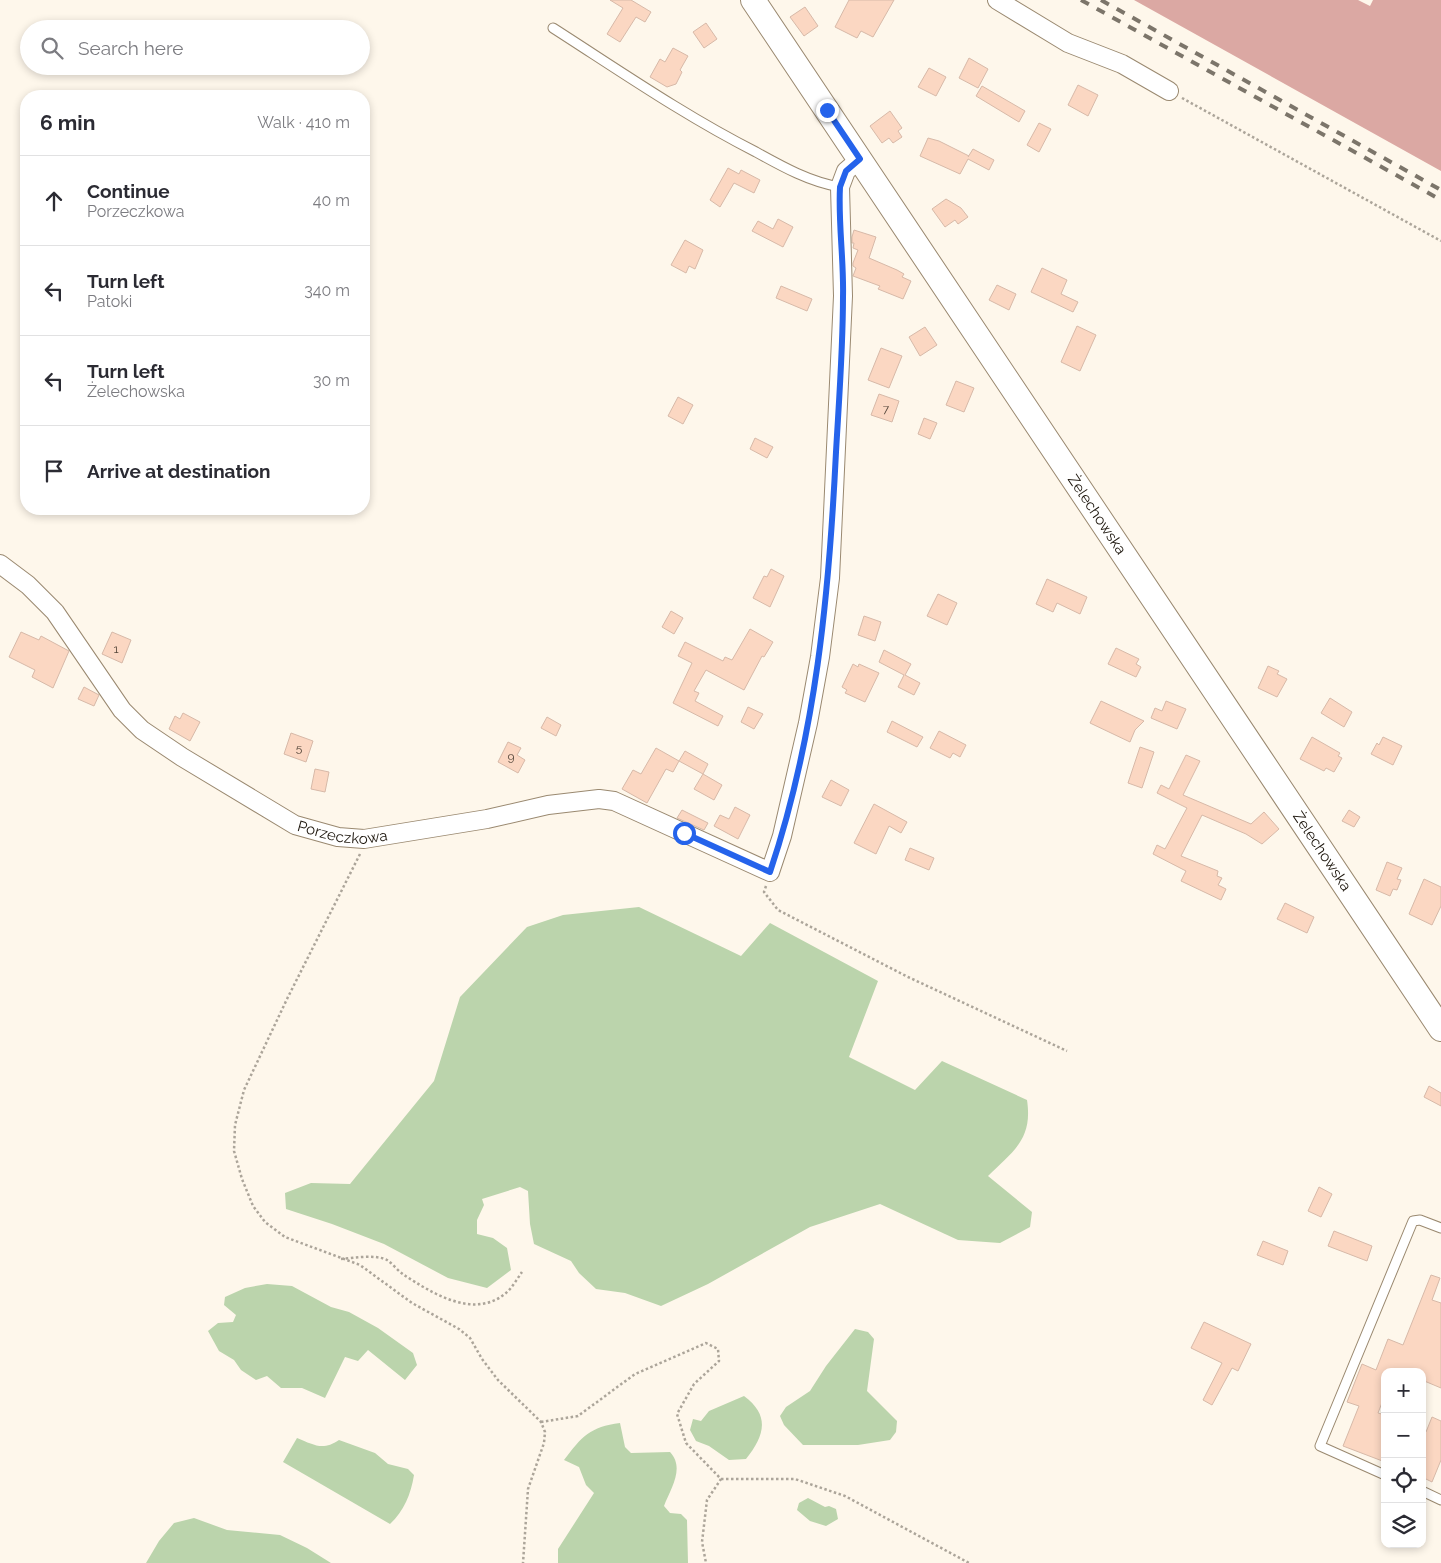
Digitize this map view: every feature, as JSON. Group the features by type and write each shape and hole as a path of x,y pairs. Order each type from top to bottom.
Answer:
{"main road":[{"name":"Żelechowska","path":"753,0 1441,1029"}],"street":[{"path":"998,0 1068,44 1122,64 1169,91"},
{"path":"770,872 782,836 808,723 820,657 830,578 843,296 840,187 846,171 860,159"},
{"name":"Porzeczkowa","path":"0,564 28,585 55,612 122,710 142,730 182,758 295,825 338,837 364,839 486,819 548,805 598,799 614,801 770,872"}],"lane":[{"path":"553,28 711,129 798,174 821,184 840,187"},
{"path":"1381,1473 1320,1446 1413,1222 1420,1220 1441,1228"},
{"path":"1426,1493 1441,1500"}],"path":[{"path":"1169,91 1441,241"},
{"path":"364,839 360,857 287,999 244,1090 235,1125 234,1150 242,1179 253,1206 265,1222 286,1237 360,1265 412,1303 459,1329 470,1338 482,1359 498,1380 541,1422 545,1432 544,1443 528,1489 523,1563"},
{"path":"770,872 764,892 778,910 908,977 1067,1051"},
{"path":"340,1259 362,1257 386,1260 399,1272 432,1293 461,1304 489,1302 506,1294 522,1272"},
{"path":"541,1422 578,1416 635,1374 706,1343 718,1349 719,1361 694,1384 677,1414 686,1443 721,1479 795,1479 845,1496 969,1563"},
{"path":"706,1563 702,1542 707,1500 721,1479"}],"shaded area":[{"path":"1134,0 1358,0 1370,6 1373,0 1441,0 1441,171"},
{"path":"639,907 741,956 770,923 878,981 849,1057 915,1090 942,1061 1027,1100 1028,1114 1024,1135 1013,1152 988,1176 1032,1212 1030,1227 1000,1243 958,1240 880,1204 810,1227 708,1284 661,1306 625,1293 596,1289 579,1273 571,1261 534,1244 530,1224 528,1191 520,1187 482,1199 484,1205 477,1220 477,1234 493,1238 507,1248 511,1270 487,1288 448,1278 384,1244 286,1209 285,1193 311,1183 350,1184 434,1081 460,997 527,927 563,915"},
{"path":"267,1284 292,1286 331,1307 349,1312 378,1328 413,1353 417,1365 405,1380 368,1350 358,1361 345,1357 325,1398 302,1388 281,1388 267,1376 256,1380 241,1370 234,1360 219,1351 208,1331 218,1323 233,1322 236,1315 224,1305 225,1297 245,1288"},
{"path":"855,1329 868,1332 874,1339 867,1391 897,1421 896,1432 890,1440 858,1445 803,1445 784,1425 780,1416 786,1407 810,1391 826,1366"},
{"path":"744,1396 758,1411 762,1426 757,1442 746,1459 729,1460 709,1446 696,1441 690,1430 693,1419 701,1421 709,1411"},
{"path":"620,1423 625,1447 631,1453 670,1452 674,1458 677,1471 664,1506 670,1513 681,1514 687,1520 688,1563 558,1563 558,1549 594,1493 586,1485 579,1467 564,1460 582,1439 594,1430"},
{"path":"297,1438 318,1446 328,1445 339,1440 375,1453 388,1464 408,1469 414,1475 413,1482 406,1502 399,1514 390,1524 283,1462"},
{"path":"808,1498 825,1507 829,1506 836,1509 838,1519 826,1526 810,1521 797,1510 799,1503"},
{"path":"194,1518 227,1530 280,1535 307,1548 331,1563 146,1563 159,1541 174,1523"}],"building":[{"path":"610,0 631,0 651,12 645,22 636,17 620,42 607,34 623,8"},
{"path":"849,0 894,0 873,37 861,31 857,38 835,27"},
{"path":"805,7 818,26 804,36 790,17"},
{"path":"706,23 717,39 704,48 693,32"},
{"path":"673,48 688,56 680,70 682,72 676,84 667,87 650,77 660,59 665,62"},
{"path":"969,58 988,69 978,88 959,78"},
{"path":"929,68 946,77 936,96 918,87"},
{"path":"1078,85 1098,95 1088,116 1068,105"},
{"path":"982,86 1025,111 1019,122 976,96"},
{"path":"890,111 902,128 898,131 902,137 893,143 889,138 882,143 870,126"},
{"path":"1039,123 1051,129 1039,152 1027,145"},
{"path":"928,138 939,141 969,156 973,149 994,160 989,170 968,159 960,174 920,156"},
{"path":"728,168 739,174 741,170 760,180 754,193 734,183 720,207 710,200"},
{"path":"946,199 961,208 968,217 958,224 955,220 945,227 932,209"},
{"path":"778,219 793,227 783,247 752,231 758,221 773,229"},
{"path":"854,230 876,237 869,258 897,270 904,274 902,277 911,281 903,299 878,289 880,286 853,276 856,268 853,266 853,263 858,250 853,248 854,243 852,243"},
{"path":"685,240 703,250 695,269 689,266 686,273 671,265"},
{"path":"1042,268 1067,280 1061,294 1078,302 1073,312 1031,292"},
{"path":"997,285 1016,294 1009,310 989,300"},
{"path":"781,286 812,299 807,311 776,298"},
{"path":"1077,326 1096,335 1080,371 1061,362"},
{"path":"925,327 937,345 920,356 909,337"},
{"path":"881,348 902,356 889,388 868,380"},
{"path":"956,381 974,388 964,412 946,405"},
{"path":"879,394 899,401 892,422 871,415"},
{"path":"678,397 693,405 683,424 668,416"},
{"path":"924,418 937,423 930,439 918,434"},
{"path":"755,438 773,447 767,458 750,449"},
{"path":"771,569 784,576 770,607 753,598 764,576 767,577"},
{"path":"1047,579 1087,597 1080,614 1057,603 1053,612 1036,604"},
{"path":"938,594 957,603 947,625 927,616"},
{"path":"671,611 683,618 674,634 662,627"},
{"path":"864,616 881,622 875,641 858,635"},
{"path":"750,629 773,642 764,657 762,656 744,690 706,670 694,691 699,693 695,701 723,716 718,726 673,703 692,663 678,656 685,642 723,661 725,657 732,660"},
{"path":"21,632 39,640 41,636 69,651 53,688 32,677 35,670 9,657"},
{"path":"112,632 131,640 122,663 102,654"},
{"path":"1116,648 1139,659 1136,664 1141,667 1136,677 1108,664"},
{"path":"884,650 911,664 905,675 920,683 914,695 898,687 904,675 879,662"},
{"path":"853,664 858,667 859,664 879,673 865,702 845,693 847,690 842,687"},
{"path":"1268,666 1279,671 1277,674 1287,679 1277,697 1258,688"},
{"path":"84,687 99,695 94,706 78,699"},
{"path":"1330,698 1352,712 1344,727 1321,713"},
{"path":"1101,701 1144,721 1135,730 1130,742 1090,723"},
{"path":"1166,701 1186,709 1177,729 1151,718 1155,708 1162,711"},
{"path":"748,707 763,714 754,729 741,722"},
{"path":"183,713 200,722 190,741 169,729 175,716 180,719"},
{"path":"547,717 561,725 556,736 541,728"},
{"path":"892,721 923,737 917,747 887,732"},
{"path":"939,731 966,745 960,757 953,753 950,758 930,748"},
{"path":"291,733 313,741 306,762 284,754"},
{"path":"1312,737 1340,753 1338,756 1342,758 1334,772 1326,768 1324,771 1300,759"},
{"path":"1383,737 1402,746 1393,765 1371,754"},
{"path":"508,742 521,748 517,755 525,760 518,773 498,762"},
{"path":"1140,747 1154,752 1142,788 1128,783"},
{"path":"656,748 679,761 673,772 666,769 647,803 622,789 633,770 641,774"},
{"path":"685,751 708,764 703,774 679,761"},
{"path":"1186,755 1200,761 1183,795 1251,824 1264,812 1279,829 1262,844 1246,834 1202,815 1181,856 1218,871 1217,876 1222,878 1218,885 1226,889 1221,900 1181,881 1186,871 1153,854 1157,845 1165,849 1187,808 1157,793 1161,785 1169,789"},
{"path":"315,769 329,772 325,792 311,789"},
{"path":"703,774 722,785 714,800 694,789"},
{"path":"831,780 849,790 841,806 822,797"},
{"path":"874,804 907,822 901,833 889,826 876,854 854,843"},
{"path":"735,807 750,815 738,839 714,826 720,815 729,819"},
{"path":"682,810 708,823 704,830 677,818"},
{"path":"1349,810 1360,817 1354,827 1342,821"},
{"path":"910,848 934,858 929,870 905,860"},
{"path":"1387,862 1402,868 1397,879 1401,880 1397,890 1393,889 1390,896 1376,890"},
{"path":"1424,879 1441,887 1441,906 1432,925 1409,914"},
{"path":"1285,903 1314,917 1307,933 1277,919"},
{"path":"1429,1086 1441,1093 1441,1106 1424,1097"},
{"path":"1319,1187 1332,1194 1321,1217 1308,1211"},
{"path":"1334,1231 1372,1246 1367,1261 1328,1246"},
{"path":"1263,1241 1288,1251 1283,1265 1257,1255"},
{"path":"1431,1275 1440,1278 1432,1300 1441,1303 1441,1388 1426,1382 1426,1368 1381,1368 1381,1405 1378,1413 1381,1414 1381,1460 1343,1446 1359,1406 1347,1402 1362,1364 1376,1370 1388,1339 1403,1345"},
{"path":"1204,1322 1251,1344 1238,1371 1232,1368 1212,1405 1203,1400 1222,1363 1191,1348"},
{"path":"1432,1417 1441,1421 1441,1460 1432,1482 1426,1479 1426,1432"}],"railway":[{"path":"1081,0 1441,200"},
{"path":"1101,0 1441,190"}],"route":[{"path":"684,833 770,872 782,836 808,723 820,657 830,578 843,296 840,187 846,171 860,159 827,110"}]}
